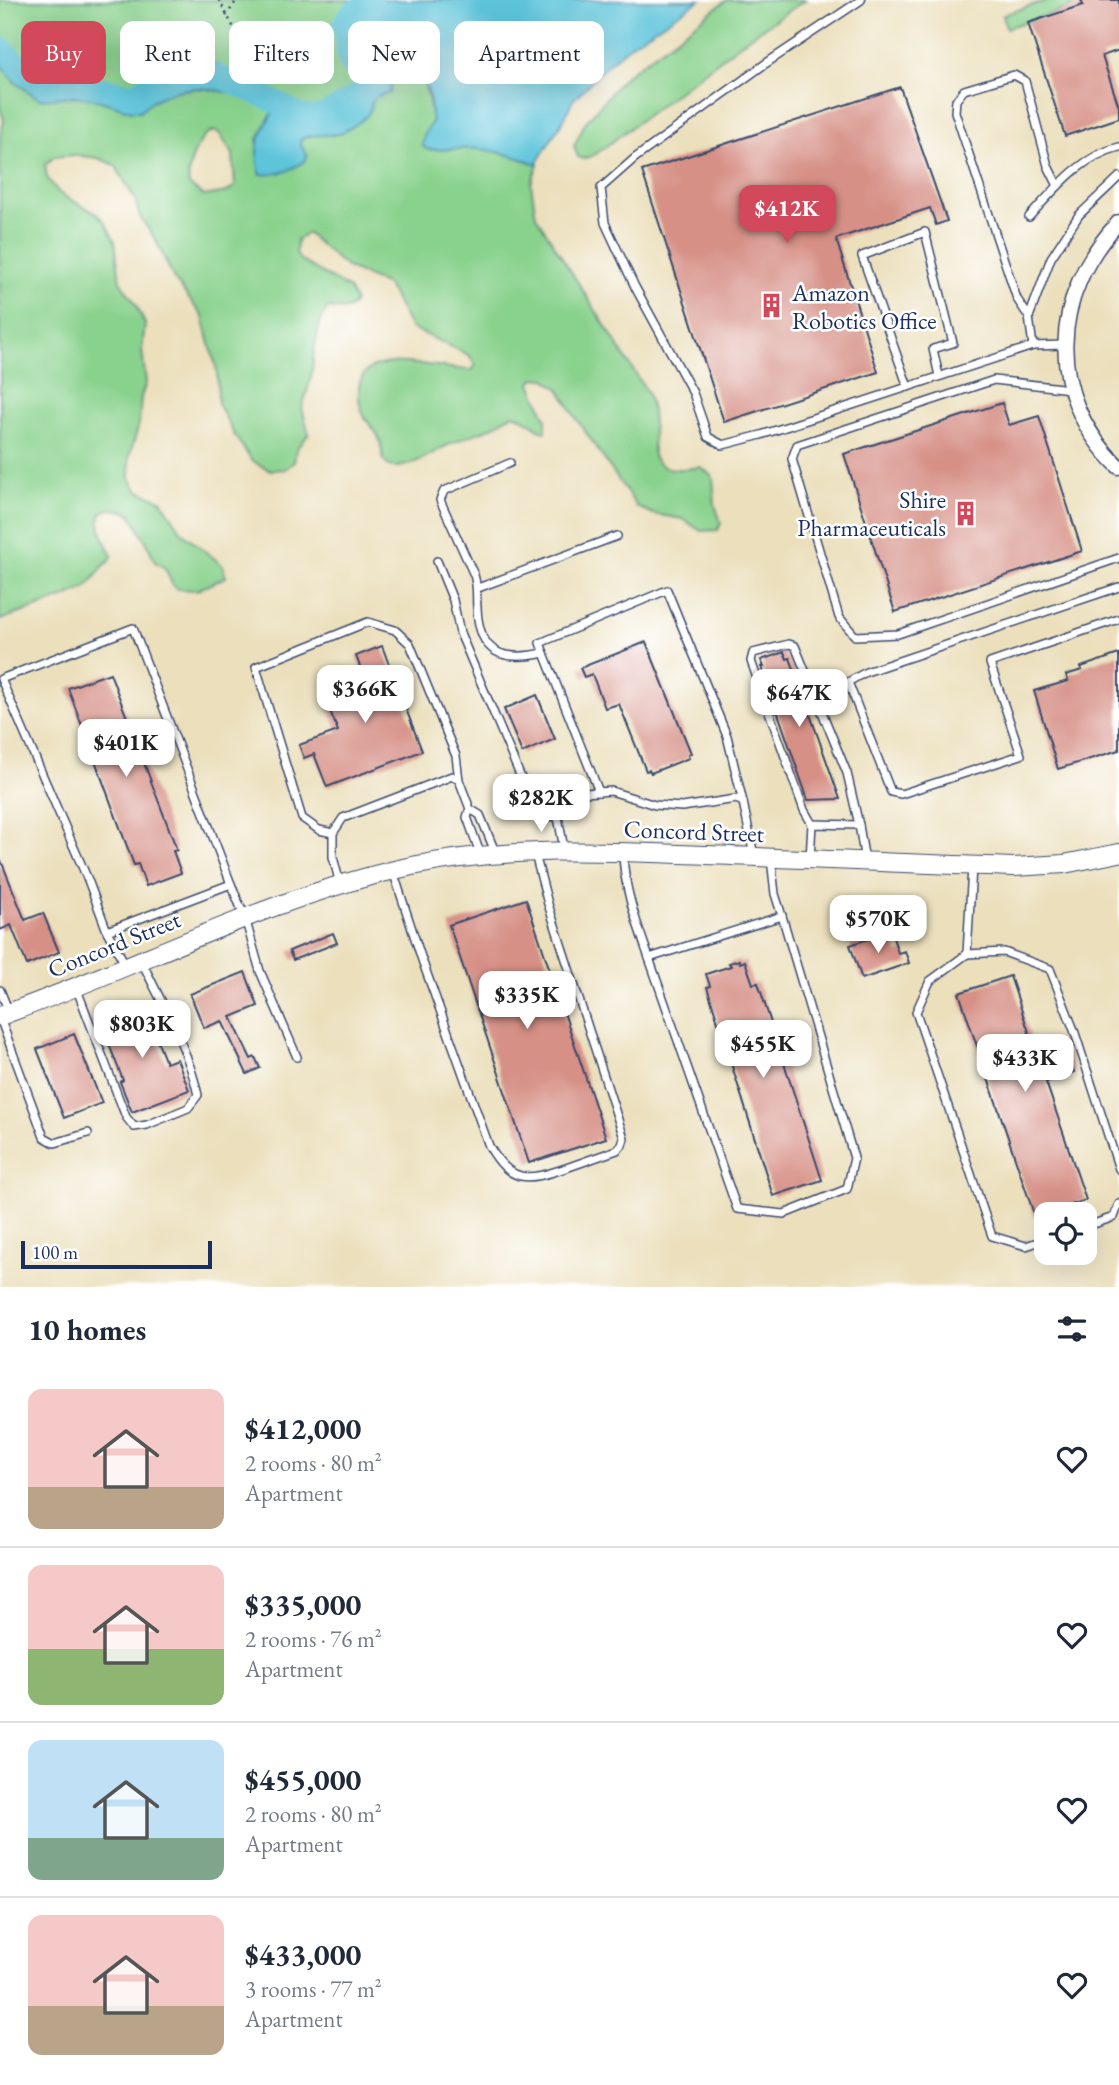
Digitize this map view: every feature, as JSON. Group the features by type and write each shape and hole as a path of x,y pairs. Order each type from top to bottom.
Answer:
{"street":[{"path":"1119,222 1103,239 1077,285 1068,313 1066,345 1070,389 1076,406 1088,429 1119,467"},
{"name":"Concord Street","path":"3,1016 245,918 340,885 393,871 489,856 622,853 972,866 1040,866 1119,853"}],"lane":[{"path":"862,0 765,64 635,158 601,188 606,223 635,286 693,393 708,438 723,445 1033,346 1066,345"},
{"path":"1033,346 1028,317 1017,299 955,112 956,100 964,90 1014,75 1025,81 1048,166 1058,186"},
{"path":"1029,218 1085,160 1119,147"},
{"path":"1028,317 1051,258 1079,215 1119,177"},
{"path":"908,387 862,256 925,232 953,343 933,349 939,376"},
{"path":"1070,389 994,380 797,444 792,459 839,617 855,636 898,634 1119,558"},
{"path":"510,463 444,491 440,500 478,587 476,604 480,632 494,652 516,658 544,653"},
{"path":"478,587 617,536"},
{"path":"437,561 453,600 460,633 535,811 540,815 558,817"},
{"path":"1119,587 866,673 848,682 891,792 901,794 1021,755 990,663 1119,619"},
{"path":"599,792 540,643 667,590 727,736 743,802 782,916 854,1158 848,1189 784,1214 737,1209 632,911 622,853"},
{"path":"333,833 319,830 302,818 256,667 368,622 395,630 410,645 456,756 459,780 470,809 480,815 489,856"},
{"path":"75,987 126,1117 134,1127 147,1125 188,1108 198,1095 185,1052 134,963 107,931 89,880 1,679 133,628 245,918 260,971 297,1057"},
{"path":"810,859 813,824 804,810 751,661 753,653 789,644 795,646 847,773 865,862"},
{"path":"340,885 333,857 333,833 343,818 452,776 459,780"},
{"path":"565,853 555,801 559,795 611,791 655,805 682,807 736,799 743,802"},
{"path":"470,809 467,817 489,856"},
{"path":"813,824 859,825"},
{"path":"393,871 489,1146 502,1166 518,1175 536,1178 617,1150 624,1138 548,904 535,853"},
{"path":"967,954 972,866"},
{"path":"107,931 231,884"},
{"path":"649,958 782,916"},
{"path":"1034,1243 1026,1246 992,1236 916,1012 930,981 967,954 1004,952 1050,970 1074,1030 1119,1169"},
{"path":"0,990 3,1016 44,1137 55,1143 88,1133"},
{"path":"1097,1223 1114,1217 1119,1204"}],"path":[{"path":"219,0 229,21"},
{"path":"226,16 237,0"}],"green space":[{"path":"0,0 372,0 352,15 345,28 348,44 348,84 367,84 367,90 326,114 313,118 298,115 236,84 334,84 334,21 229,21 229,81 215,74 215,21 120,21 120,84 149,84 128,94 80,84 106,84 106,21 21,21 21,65 0,47"},
{"path":"727,0 805,0 748,38 596,154 584,159 578,157 574,146 585,123 625,76"},
{"path":"1048,0 1075,0 1077,3 1006,28 1003,15"},
{"path":"0,63 15,82 39,99 75,96 92,98 132,111 140,111 153,100 175,91 199,88 242,94 252,101 271,106 273,111 257,141 307,155 300,144 301,139 345,131 368,114 374,98 390,93 391,84 423,84 433,122 422,145 426,149 485,150 538,164 531,184 536,216 647,392 652,416 653,457 669,468 701,467 713,477 715,505 721,523 718,530 701,531 683,519 653,514 637,507 560,390 546,379 534,378 531,383 546,419 546,432 513,414 490,428 451,443 415,462 396,467 387,464 379,438 360,405 359,386 367,371 388,363 472,370 476,365 469,355 411,328 387,285 346,267 307,233 297,240 296,253 300,260 349,289 355,301 347,309 328,308 321,319 311,378 302,408 309,434 296,449 294,462 285,469 269,470 252,461 218,403 217,371 203,317 174,279 156,240 140,217 135,199 115,165 98,158 73,155 54,157 45,165 47,178 60,194 96,213 105,222 115,241 120,281 145,324 142,350 146,383 141,397 139,424 129,457 130,478 137,490 161,500 182,532 222,565 226,577 197,590 178,589 173,586 165,568 155,562 130,513 108,510 101,513 100,524 112,556 91,583 63,598 0,620 0,137 4,120 0,108","holes":["213,131 219,133 233,154 235,186 227,192 204,196 189,185 191,162 207,134"]}],"water":[{"path":"372,0 700,0 633,43 604,68 604,21 454,21 454,84 589,84 572,101 538,164 485,150 426,149 422,145 432,122 430,99 423,84 440,84 440,21 348,21 348,56 343,26 359,8"},
{"path":"0,47 21,65 21,84 80,84 128,94 149,84 215,84 215,74 229,81 229,84 236,84 298,115 313,118 326,114 367,90 367,84 391,84 390,93 374,98 366,116 345,131 335,135 301,139 300,144 307,155 301,164 284,172 260,174 257,147 273,111 270,106 252,101 242,94 199,88 175,91 153,100 140,111 92,98 75,96 39,99 15,82 0,63"}],"building":[{"path":"1081,0 1119,0 1119,50 1102,56 1119,107 1119,118 1065,136 1028,23 1083,5"},
{"name":"Amazon Robotics Office","path":"900,87 947,221 936,225 930,208 836,239 878,372 724,422 642,171"},
{"name":"Shire Pharmaceuticals","path":"1002,403 1009,425 1039,416 1082,551 895,612 844,454"},
{"path":"646,642 691,753 689,758 651,773 646,771 619,704 605,708 592,674 584,677 580,668"},
{"path":"382,646 422,751 327,787 314,754 304,758 299,745 338,731 325,698 366,682 356,656"},
{"path":"784,652 787,659 790,658 840,799 808,800 762,667 761,660"},
{"path":"1119,654 1119,750 1058,769 1034,691 1068,681 1066,675 1082,670 1081,667"},
{"path":"110,673 177,850 173,851 181,873 146,886 138,864 134,865 68,688"},
{"path":"537,695 555,739 522,753 504,709"},
{"path":"0,858 25,920 43,913 59,952 27,965 11,925 0,930"},
{"path":"526,899 606,1138 529,1163 449,925"},
{"path":"891,931 898,953 905,951 909,963 862,979 850,945"},
{"path":"333,933 337,943 293,960 289,951"},
{"path":"739,960 740,963 745,961 753,984 758,983 822,1180 773,1196 707,987 710,986 706,974 731,966 729,963"},
{"path":"245,972 258,1006 231,1017 251,1059 255,1057 260,1068 247,1074 222,1021 204,1028 190,994"},
{"path":"1010,976 1035,1050 1063,1040 1074,1072 1046,1082 1086,1200 1034,1202 1034,1214 959,993"},
{"path":"136,1004 141,1014 146,1012 166,1063 177,1059 189,1090 132,1112 103,1029 109,1027 105,1016"},
{"path":"74,1034 102,1103 64,1118 37,1049"}],"waterway":[{"path":"0,47 16,63 53,82 65,81 128,94 139,91 160,76 174,72 214,74 298,115 313,118 326,114 367,90 368,74 349,59 343,26 352,14 372,0"}],"place":[{"name":"Amazon Robotics Office","path":"772,306"},
{"name":"Shire Pharmaceuticals","path":"966,513"}]}
